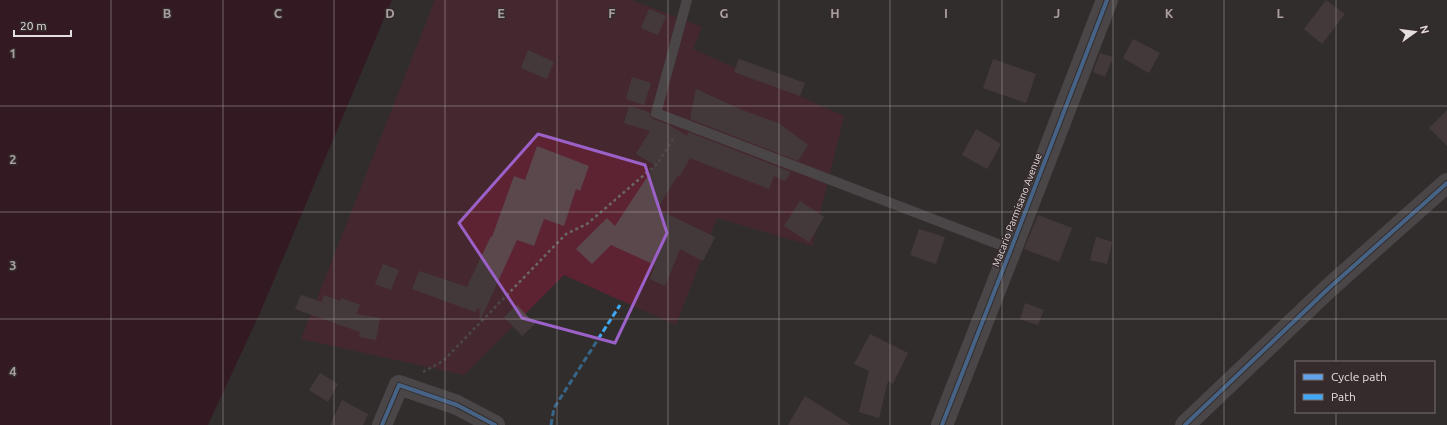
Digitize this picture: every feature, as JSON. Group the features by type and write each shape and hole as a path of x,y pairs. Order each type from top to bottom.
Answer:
{"street":[{"name":"Macario Parmisano Avenue","path":"942,425 1106,0"},
{"path":"1185,425 1328,288 1447,183"},
{"path":"382,425 399,385 457,405 495,425"}],"lane":[{"path":"687,0 656,113 1011,249"}],"path":[{"path":"399,385 444,361 566,234 587,224 658,163 683,123"}],"highlighted area":[{"path":"538,134 645,165 667,233 615,343 522,318 459,223"}],"shaded area":[{"path":"0,0 392,0 260,313 208,425 0,425"},
{"path":"435,0 632,0 702,27 693,49 844,116 812,246 717,218 676,325 564,275 464,375 301,339"}],"building":[{"path":"1326,0 1345,14 1322,44 1304,29"},
{"path":"649,9 666,16 658,35 641,28"},
{"path":"1133,39 1160,53 1149,73 1123,58"},
{"path":"528,50 554,62 547,79 521,68"},
{"path":"1100,53 1113,57 1105,77 1093,72"},
{"path":"739,59 805,83 800,96 734,72"},
{"path":"993,59 1036,74 1026,103 983,88"},
{"path":"632,77 651,83 644,105 626,99"},
{"path":"696,89 742,110 780,124 808,145 798,161 690,119"},
{"path":"629,106 650,113 653,119 669,125 687,136 688,132 791,172 785,181 774,176 769,189 690,158 680,176 678,175 657,209 715,237 703,261 680,249 665,286 650,279 655,265 611,245 592,264 576,249 607,218 615,226 655,165 636,154 650,131 624,123"},
{"path":"1447,110 1447,146 1429,128"},
{"path":"976,129 1001,144 987,169 962,155"},
{"path":"537,146 589,166 580,191 576,189 564,226 544,219 534,246 517,240 480,321 479,307 475,312 412,289 419,271 467,287 491,236 492,237 514,176 525,180"},
{"path":"800,201 824,217 809,242 784,226"},
{"path":"1038,215 1072,228 1059,262 1024,249"},
{"path":"919,229 945,237 936,264 910,255"},
{"path":"1096,237 1112,242 1107,264 1090,260"},
{"path":"383,264 399,270 391,290 375,284"},
{"path":"301,295 322,302 324,295 340,301 341,298 360,305 356,314 380,318 376,340 359,337 360,332 295,309"},
{"path":"1025,303 1044,310 1038,325 1020,319"},
{"path":"517,305 535,324 522,336 504,317"},
{"path":"870,334 908,353 893,384 888,381 879,418 859,412 869,371 854,364"},
{"path":"320,373 338,384 328,402 309,390"},
{"path":"805,396 851,425 788,425"},
{"path":"342,400 368,414 363,425 330,425"}],"marked path":[{"path":"551,425 554,408 620,305"}],"cycle path":[{"path":"942,425 1107,0"},
{"path":"1185,425 1329,288 1447,183"},
{"path":"382,425 399,385 457,405 495,425"}]}
